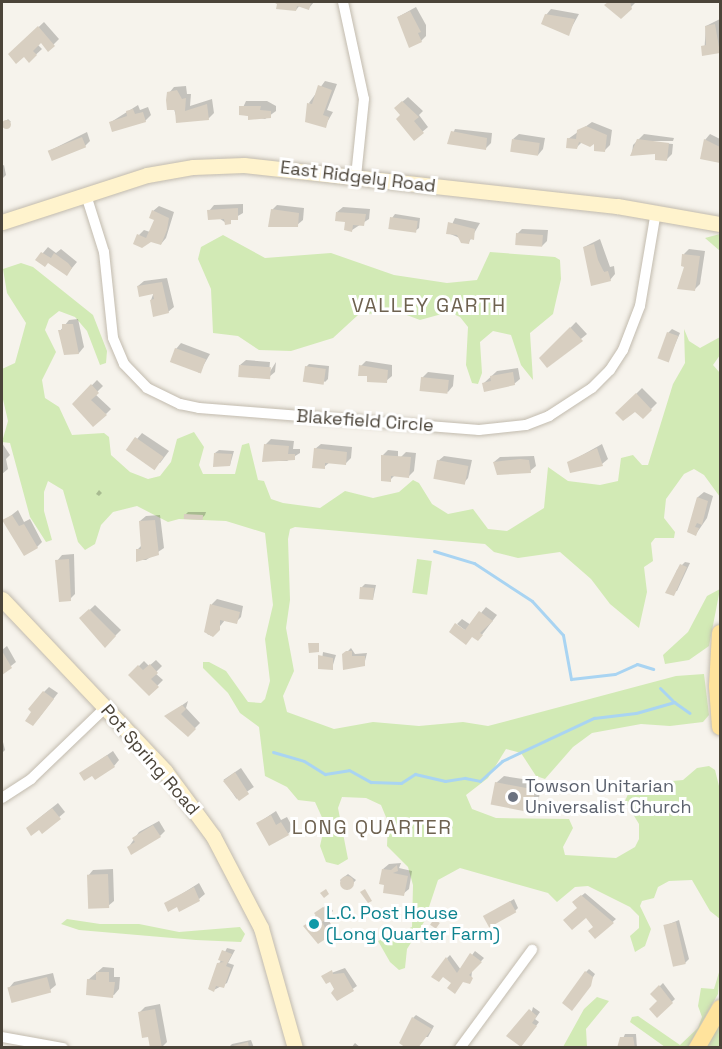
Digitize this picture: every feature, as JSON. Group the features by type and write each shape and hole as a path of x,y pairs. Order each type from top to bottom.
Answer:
{"main road":[{"path":"720,633 717,686 720,727"},
{"path":"697,1047 720,1008"}],"street":[{"path":"343,2 364,99 356,176"},
{"name":"East Ridgely Road","path":"2,222 147,175 209,166 261,166 656,211 720,224"},
{"name":"Blakefield Circle","path":"86,195 104,252 113,338 124,364 149,389 199,408 479,430 525,424 549,416 592,388 610,370 623,351 640,306 656,211"},
{"name":"Pot Spring Road","path":"2,599 176,784 228,861 268,947 295,1047"},
{"path":"2,798 31,779 105,708"},
{"path":"460,1047 532,950"},
{"path":"2,1037 63,1047"}],"green space":[{"path":"720,234 720,251 705,238"},
{"path":"223,235 265,258 331,253 394,275 447,283 477,280 490,252 555,257 560,260 561,279 553,314 530,333 533,380 521,365 511,335 493,331 480,342 482,373 478,384 472,383 466,365 468,327 460,317 449,312 420,320 396,311 358,315 333,338 291,351 259,350 238,336 213,333 211,289 198,259 201,247"},
{"path":"21,263 33,267 93,315 107,351 106,363 100,365 87,331 75,317 59,311 49,319 45,330 56,352 42,380 45,398 59,407 72,435 104,433 109,437 111,455 130,472 148,479 160,476 171,462 177,439 194,432 204,447 199,465 203,474 235,474 242,445 249,443 258,480 264,481 271,499 283,503 320,508 345,491 373,498 399,492 413,480 419,483 432,504 448,514 473,509 488,529 507,531 544,508 548,467 568,481 600,485 618,481 621,458 633,455 642,465 648,465 673,384 685,363 684,329 689,341 700,348 720,337 720,355 713,365 720,373 720,497 704,475 694,469 684,474 666,499 664,518 675,532 674,538 655,538 651,543 653,561 644,567 647,592 639,628 610,604 591,579 560,552 518,558 494,552 485,544 295,527 290,529 288,539 290,600 286,628 294,671 283,696 287,712 334,729 373,722 419,726 463,722 488,726 676,676 704,674 709,715 703,722 670,726 641,724 592,733 573,747 545,779 536,776 521,753 506,749 488,778 466,795 472,809 496,818 569,819 573,828 563,847 565,855 616,858 635,847 639,839 639,824 625,801 632,785 683,780 697,768 709,766 715,770 720,790 720,919 710,911 692,880 669,881 658,887 654,898 642,901 640,906 651,929 645,946 635,952 630,936 639,928 639,916 630,907 588,886 575,887 557,902 548,893 460,868 438,880 424,922 407,949 405,968 399,970 390,962 378,941 412,927 413,885 408,867 387,846 388,822 381,805 366,798 342,797 338,808 348,859 338,865 326,862 320,846 325,824 315,802 298,800 287,787 265,776 259,727 240,713 228,693 203,668 203,662 209,662 226,671 248,702 261,703 265,699 270,681 265,639 273,605 265,533 226,521 179,519 168,522 137,506 113,512 101,525 95,544 85,550 78,542 63,490 48,481 44,492 44,511 52,540 46,542 30,517 10,443 2,442 8,421 2,395 2,369 15,363 26,323 7,293 3,269"},
{"path":"417,559 432,561 427,595 412,593"},
{"path":"720,589 709,646 689,660 665,664 663,655 688,632 707,596"},
{"path":"67,919 100,924 139,924 179,932 240,927 245,934 241,942 196,940 79,930 61,924"},
{"path":"720,969 718,994 688,1047 665,1047 630,1022 632,1017 638,1016 680,1045 698,1028 702,1017 698,1006 701,988 714,989"},
{"path":"597,997 609,1001 586,1029 587,1047 563,1047 584,1009"},
{"path":"720,1021 720,1047 704,1048"}],"building":[{"path":"273,2 311,2 309,10 297,6 296,11 276,9 277,4"},
{"path":"608,2 630,2 632,9 621,19 604,5"},
{"path":"410,11 421,32 418,33 422,42 409,48 397,17"},
{"path":"545,14 575,19 569,36 541,24"},
{"path":"715,24 720,53 702,56 701,46 706,45 705,26"},
{"path":"38,26 55,46 48,52 41,43 33,51 37,55 29,63 24,57 16,64 8,54"},
{"path":"318,85 332,90 323,115 329,117 326,128 305,122 307,103 312,104"},
{"path":"177,90 182,99 186,98 185,111 207,104 209,120 176,123 175,110 167,110 166,100 167,92"},
{"path":"402,101 419,117 414,121 424,133 414,141 396,119 400,115 394,108"},
{"path":"239,106 261,106 260,110 271,111 271,118 248,120 248,116 239,115"},
{"path":"133,109 135,114 143,112 146,122 112,132 109,122 127,116 126,111"},
{"path":"6,119 11,124 6,129 1,124"},
{"path":"586,126 607,135 605,152 594,151 594,144 590,147 579,142 577,149 566,148 567,138 576,139 577,130"},
{"path":"451,131 487,138 486,150 447,144"},
{"path":"82,137 86,147 52,161 48,151"},
{"path":"512,139 540,143 538,156 510,152"},
{"path":"637,139 669,143 667,161 655,160 655,154 630,156"},
{"path":"704,139 720,147 720,163 700,159"},
{"path":"238,208 238,220 231,220 231,224 225,225 224,219 208,220 207,210"},
{"path":"271,209 299,213 298,227 268,227"},
{"path":"152,210 169,218 167,230 161,245 151,242 142,248 133,244 137,234 146,238 154,220 149,218"},
{"path":"336,212 366,214 364,226 353,225 352,232 344,230 345,222 335,221"},
{"path":"390,217 418,221 416,233 388,229"},
{"path":"448,222 475,229 474,240 470,239 469,244 461,243 457,235 446,234"},
{"path":"516,233 543,235 542,247 515,245"},
{"path":"594,244 598,260 604,272 608,271 611,281 591,286 583,247"},
{"path":"41,252 51,258 54,253 68,263 72,268 67,276 48,263 45,267 35,260"},
{"path":"682,254 700,256 695,291 677,289 684,267 681,266"},
{"path":"162,282 169,313 153,317 150,300 154,299 153,294 139,297 137,286"},
{"path":"62,324 73,324 79,354 64,355 58,330 62,330"},
{"path":"570,327 583,341 547,368 539,358"},
{"path":"667,332 678,336 669,362 657,358"},
{"path":"175,348 206,359 201,373 170,362"},
{"path":"239,365 271,367 270,379 238,377"},
{"path":"359,365 388,370 387,383 367,382 367,376 358,376"},
{"path":"305,366 326,369 324,385 303,382"},
{"path":"513,372 515,385 484,392 482,383 491,381 490,376"},
{"path":"421,377 449,380 447,394 420,391"},
{"path":"91,384 99,393 91,400 107,415 93,427 72,404"},
{"path":"636,393 652,410 643,419 635,412 623,421 615,413"},
{"path":"135,437 164,457 154,470 126,450"},
{"path":"264,444 289,446 288,454 295,454 295,460 262,462"},
{"path":"314,448 347,452 346,465 325,463 325,469 312,468"},
{"path":"597,448 603,466 570,473 567,462"},
{"path":"214,453 232,454 230,466 213,467"},
{"path":"381,455 411,457 409,478 391,476 391,482 381,481"},
{"path":"437,460 468,466 465,485 433,479"},
{"path":"529,460 531,473 497,475 493,462"},
{"path":"697,497 708,501 702,525 697,523 695,527 699,528 696,536 687,532"},
{"path":"184,514 203,515 203,520 184,519"},
{"path":"12,515 19,526 24,524 38,548 24,556 2,520"},
{"path":"155,520 159,555 136,562 136,549 141,549 139,521"},
{"path":"69,559 71,601 59,602 55,560"},
{"path":"680,564 687,567 674,596 665,593"},
{"path":"360,587 374,588 373,600 359,599"},
{"path":"210,604 240,612 237,624 220,620 220,630 213,637 204,632"},
{"path":"89,609 116,636 105,648 79,618"},
{"path":"479,611 493,621 480,633 483,635 478,641 472,637 466,645 449,632 455,623 465,630"},
{"path":"308,643 319,643 319,652 309,653"},
{"path":"2,651 12,668 2,675"},
{"path":"352,651 352,656 365,656 365,666 343,670 342,654"},
{"path":"318,655 333,658 333,670 318,669"},
{"path":"150,664 158,673 151,679 159,687 149,696 128,675 138,665 143,670"},
{"path":"43,691 54,699 33,726 25,721 31,712 28,709"},
{"path":"182,705 186,709 181,714 196,729 188,737 164,716"},
{"path":"107,755 115,767 95,780 92,776 84,781 79,773"},
{"path":"235,772 249,794 239,801 223,781"},
{"name":"Towson Unitarian Universalist Church","path":"495,782 535,790 531,812 491,805"},
{"path":"52,808 61,819 42,834 39,830 31,836 26,828"},
{"path":"271,815 276,825 281,822 289,835 269,846 256,823"},
{"path":"153,825 161,837 131,855 127,847 135,842 132,838"},
{"path":"397,865 398,871 393,873 408,876 404,896 383,893 384,885 379,884 382,869 391,870"},
{"path":"108,874 109,908 88,909 87,875"},
{"path":"344,876 350,876 354,883 350,890 344,890 340,886 340,880"},
{"path":"194,887 200,901 179,912 177,907 168,912 164,903"},
{"path":"326,889 329,894 324,898 320,893"},
{"path":"365,889 372,901 368,903 360,892"},
{"path":"581,895 614,923 595,939 588,931 593,927 586,918 572,930 563,920 577,908 572,902"},
{"path":"510,901 516,912 489,927 483,916"},
{"name":"L.C. Post House (Long Quarter Farm)","path":"323,907 329,918 322,922 330,936 318,944 303,926 317,917 314,913"},
{"path":"434,919 440,923 436,929 430,925"},
{"path":"676,922 686,964 673,967 663,925"},
{"path":"222,950 232,954 226,966 231,968 224,988 216,986 214,992 208,989 217,963 224,962 218,960"},
{"path":"470,953 482,962 469,975 473,978 470,984 463,982 455,994 447,988 451,983 443,977 439,982 431,977 446,957 457,973"},
{"path":"332,970 333,974 344,973 354,991 337,1001 331,993 334,989 330,982 326,984 321,976"},
{"path":"585,971 593,977 591,986 572,1011 562,1003"},
{"path":"96,972 109,972 109,982 115,982 113,998 86,995 87,979 96,980"},
{"path":"47,977 51,992 12,1003 7,988"},
{"path":"659,985 673,1003 657,1018 649,1009 657,1001 650,994"},
{"path":"155,1009 162,1048 150,1048 148,1037 142,1038 138,1012"},
{"path":"529,1009 537,1016 532,1023 537,1026 521,1047 506,1036"},
{"path":"412,1017 432,1029 418,1048 406,1048 399,1043"},
{"path":"620,1037 633,1037 635,1048 617,1048"},
{"path":"248,1042 249,1048 229,1048 229,1047"}],"waterway":[{"path":"434,551 474,563 532,601 563,635 571,679 615,674 637,664 653,669"},
{"path":"660,688 673,701"},
{"path":"273,752 304,761 325,774 349,770 371,782 401,783 415,774 445,781 465,778 480,781 502,761 594,718 636,713 674,702 690,713"}],"place":[{"name":"Towson Unitarian Universalist Church","path":"513,797"},
{"name":"L.C. Post House (Long Quarter Farm)","path":"314,924"}],"district":[{"name":"VALLEY GARTH","path":"429,305"},
{"name":"LONG QUARTER","path":"372,827"}]}
